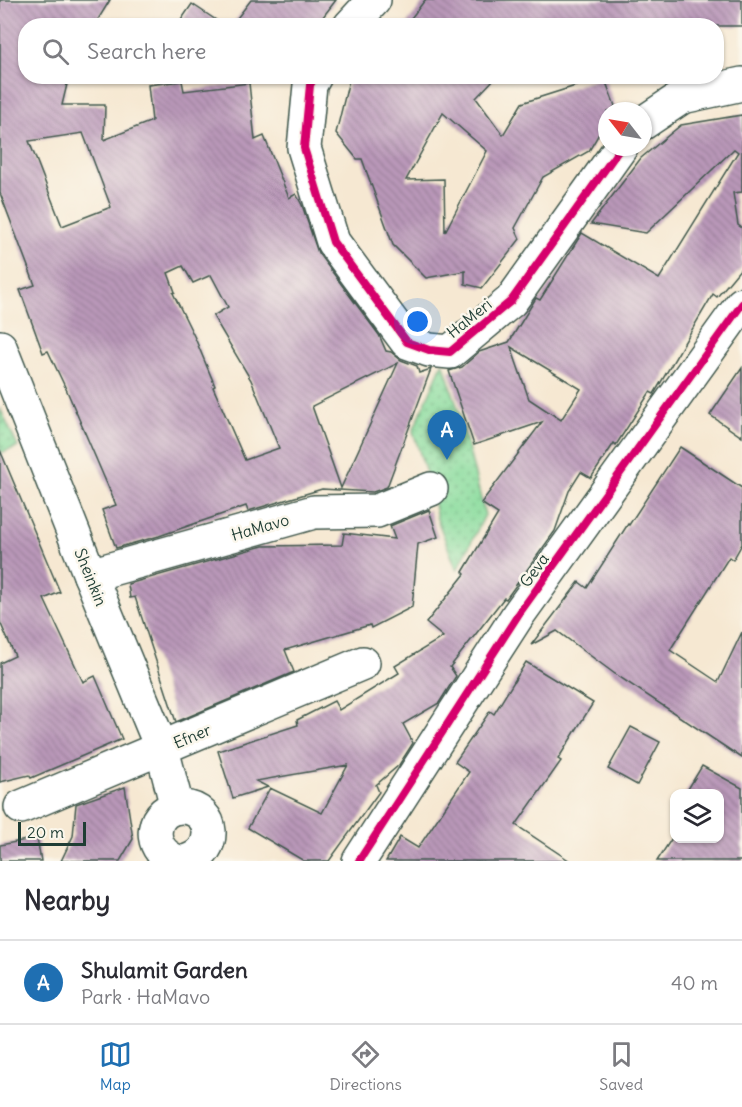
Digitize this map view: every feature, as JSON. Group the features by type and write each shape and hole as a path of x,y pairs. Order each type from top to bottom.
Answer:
{"street":[{"path":"357,18 374,0"},
{"name":"HaMeri","path":"310,84 304,148 333,242 407,342 429,350 450,352 512,301 615,156"},
{"path":"652,117 682,97 742,84"},
{"name":"Geva","path":"359,861 518,615 742,304"},
{"name":"Sheinkin","path":"0,348 162,748 177,807"},
{"name":"HaMavo","path":"90,575 314,512 377,511 431,489"},
{"name":"Efner","path":"21,807 363,663"},
{"path":"177,807 191,808 200,813 209,831 209,841 187,859 159,850 156,841 156,826 161,817 177,807"}],"green space":[{"path":"443,362 460,415 485,515 457,570 437,519 431,489 413,431"},
{"path":"0,408 18,447 0,453"}],"building":[{"path":"0,0 110,0 99,18 18,18 18,84 67,84 62,105 105,105 104,140 152,121 148,85 183,84 184,91 249,84 255,140 264,136 289,198 296,194 302,205 318,253 379,335 386,351 417,366 419,373 431,369 387,487 373,492 322,489 248,511 246,506 159,536 116,548 102,510 116,505 48,351 43,353 20,290 35,285 0,193","holes":["83,133 111,207 62,226 29,141","183,266 193,283 211,275 228,307 213,316 251,380 279,448 245,460 213,387 215,386 195,338 173,293 175,292 168,273","398,363 341,488 312,406"]},
{"path":"251,0 336,0 322,18 237,18"},
{"path":"425,0 742,0 742,26 724,26 724,18 411,18"},
{"path":"192,4 213,18 182,18"},
{"path":"348,84 489,84 476,98 503,135 522,103 582,84 607,84 613,102 598,102 598,136 589,151 543,177 515,228 520,239 482,288 465,284 465,271 426,278 393,245 362,159 357,159 336,133","holes":["443,113 487,151 445,232 444,179 406,180"]},
{"path":"742,115 742,192 733,193 738,225 742,228 742,267 717,297 713,294 654,394 650,392 616,445 614,443 591,478 581,472 569,491 555,531 506,599 504,598 450,667 456,676 439,703 403,724 413,743 399,765 376,785 379,792 329,861 304,861 248,828 270,788 322,813 348,765 256,781 268,787 233,798 218,751 298,725 297,720 334,701 339,710 399,673 395,666 443,637 426,623 465,574 463,572 498,514 481,503 542,422 474,445 449,371 462,367 479,352 509,342 536,298 540,300 582,233 659,279 738,152 734,149 646,233 591,224 641,158 652,156 652,149 681,125","holes":["511,347 581,389 561,420 529,399"]},
{"path":"742,368 742,437 710,415"},
{"path":"680,447 742,488 742,544 733,560 729,557 670,650 718,682 742,632 742,758 615,674 557,631 531,645 579,582 587,588"},
{"path":"0,450 60,592 44,599 83,682 95,676 122,739 31,778 29,775 0,782 0,663 15,656 0,622"},
{"path":"429,510 438,537 418,544 412,607 371,628 370,625 285,650 294,672 176,722 135,597 130,598 128,584 263,546 342,545 344,533 395,539 390,526"},
{"path":"526,662 593,703 558,759 561,761 516,825 570,861 386,861 400,837 418,848 469,772 455,762 490,711 494,714"},
{"path":"631,727 660,742 637,785 608,769"},
{"path":"702,766 742,788 742,861 657,861 670,841 670,843 724,843 724,789 688,789"},
{"path":"125,787 133,839 120,861 61,861 73,836 76,804"},
{"path":"37,838 41,861 0,861 0,845"}],"cycle path":[{"path":"311,84 304,148 333,242 407,342 429,350 450,352 511,301 615,156"},
{"path":"359,861 518,615 742,304"}],"place":[{"name":"Shulamit Garden","path":"447,460"}]}
